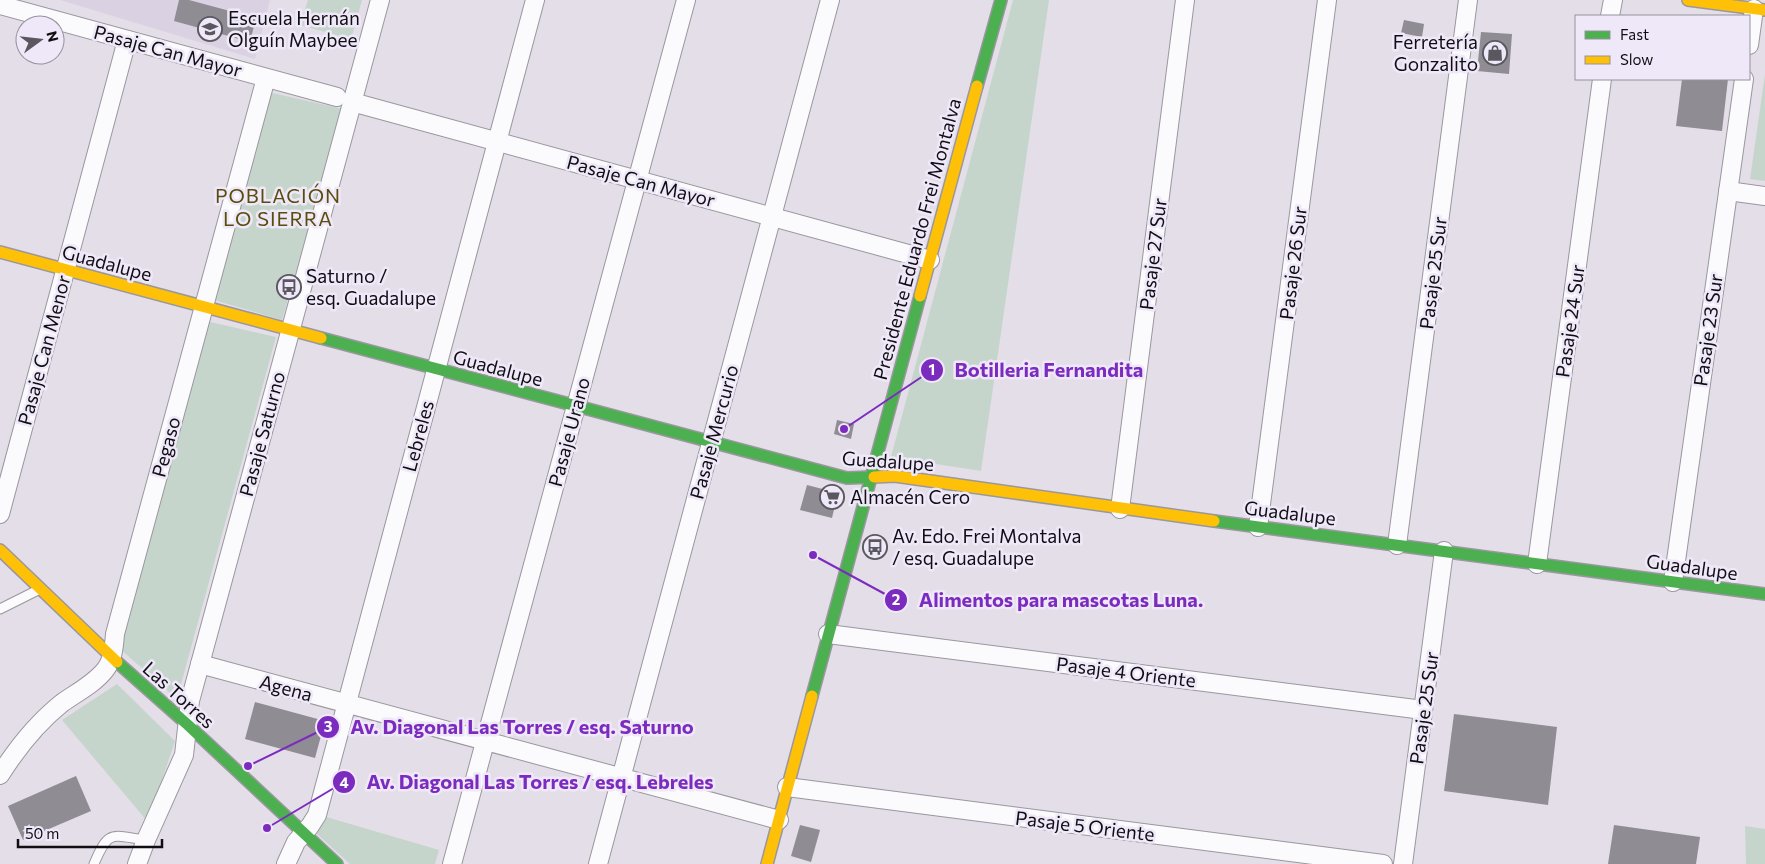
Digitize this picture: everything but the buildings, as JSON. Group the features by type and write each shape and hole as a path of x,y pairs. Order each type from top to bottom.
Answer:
{"street":[{"name":"Pasaje Saturno","path":"138,864 146,840 184,755 190,701 290,330 345,99 380,0"},
{"name":"Lebreles","path":"286,864 296,842 317,815 534,0"},
{"name":"Pasaje Urano","path":"452,864 686,0"},
{"name":"Pasaje Mercurio","path":"598,864 830,0"},
{"name":"Presidente Eduardo Frei Montalva","path":"767,864 1000,0"},
{"name":"Pasaje 27 Sur","path":"1120,509 1185,0"},
{"name":"Pasaje 26 Sur","path":"1258,527 1327,0"},
{"name":"Pasaje 25 Sur","path":"1397,545 1468,0"},
{"path":"1610,15 1613,0"},
{"path":"1688,0 1759,10 1750,42"},
{"name":"Pasaje Can Mayor","path":"0,5 930,260"},
{"name":"Pasaje Can Menor","path":"0,514 127,40"},
{"name":"Pegaso","path":"0,775 6,756 62,703 99,676 105,670 112,657 116,634 266,78"},
{"name":"Pasaje 24 Sur","path":"1537,564 1602,80"},
{"name":"Pasaje 23 Sur","path":"1673,582 1744,80"},
{"path":"1728,191 1765,196"},
{"name":"Guadalupe","path":"0,252 204,308 847,478 895,476 1120,509 1765,594"},
{"name":"Las Torres","path":"0,550 112,657 337,864"},
{"name":"Pasaje 25 Sur","path":"1403,864 1444,551"},
{"name":"Pasaje 4 Oriente","path":"828,634 1423,710"},
{"name":"Agena","path":"200,664 779,820"},
{"name":"Pasaje 5 Oriente","path":"788,788 1382,864"}],"lane":[{"path":"0,609 41,588"},
{"path":"94,864 102,846 107,840 118,835 146,840"}],"shaded area":[{"name":"Escuela Hernán Olguín Maybee","path":"60,0 270,0 255,59"},
{"path":"308,0 362,0 351,39 300,25"},
{"path":"1013,0 1049,0 981,471 891,457"},
{"path":"1765,74 1765,181 1750,179"},
{"path":"268,92 343,109 282,320 214,300"},
{"path":"206,321 276,337 177,699 119,648"},
{"path":"117,684 175,741 148,822 62,720"},
{"path":"323,816 439,850 435,864 350,864 316,833"},
{"path":"1745,826 1765,829 1765,864 1746,864"}],"traffic: fast":[{"path":"977,86 1001,0"},
{"path":"812,696 920,296"},
{"path":"321,338 847,478 874,477"},
{"path":"1214,521 1765,594"},
{"path":"117,662 188,725 337,864"}],"traffic: slow":[{"path":"1688,0 1765,10"},
{"path":"920,296 977,86"},
{"path":"0,252 321,338"},
{"path":"874,477 895,476 1214,521"},
{"path":"0,550 117,662"},
{"path":"767,864 812,696"}],"place":[{"name":"Escuela Hernán Olguín Maybee","path":"210,29"},
{"name":"Ferretería Gonzalito","path":"1495,53"},
{"name":"Saturno / esq. Guadalupe","path":"289,287"},
{"name":"Botilleria Fernandita","path":"844,429"},
{"name":"Almacén Cero","path":"832,497"},
{"name":"Av. Edo. Frei Montalva / esq. Guadalupe","path":"875,547"},
{"name":"Alimentos para mascotas Luna.","path":"813,555"},
{"name":"Av. Diagonal Las Torres / esq. Saturno","path":"248,766"},
{"name":"Av. Diagonal Las Torres / esq. Lebreles","path":"267,828"}],"district":[{"name":"POBLACIÓN LO SIERRA","path":"278,208"}]}
